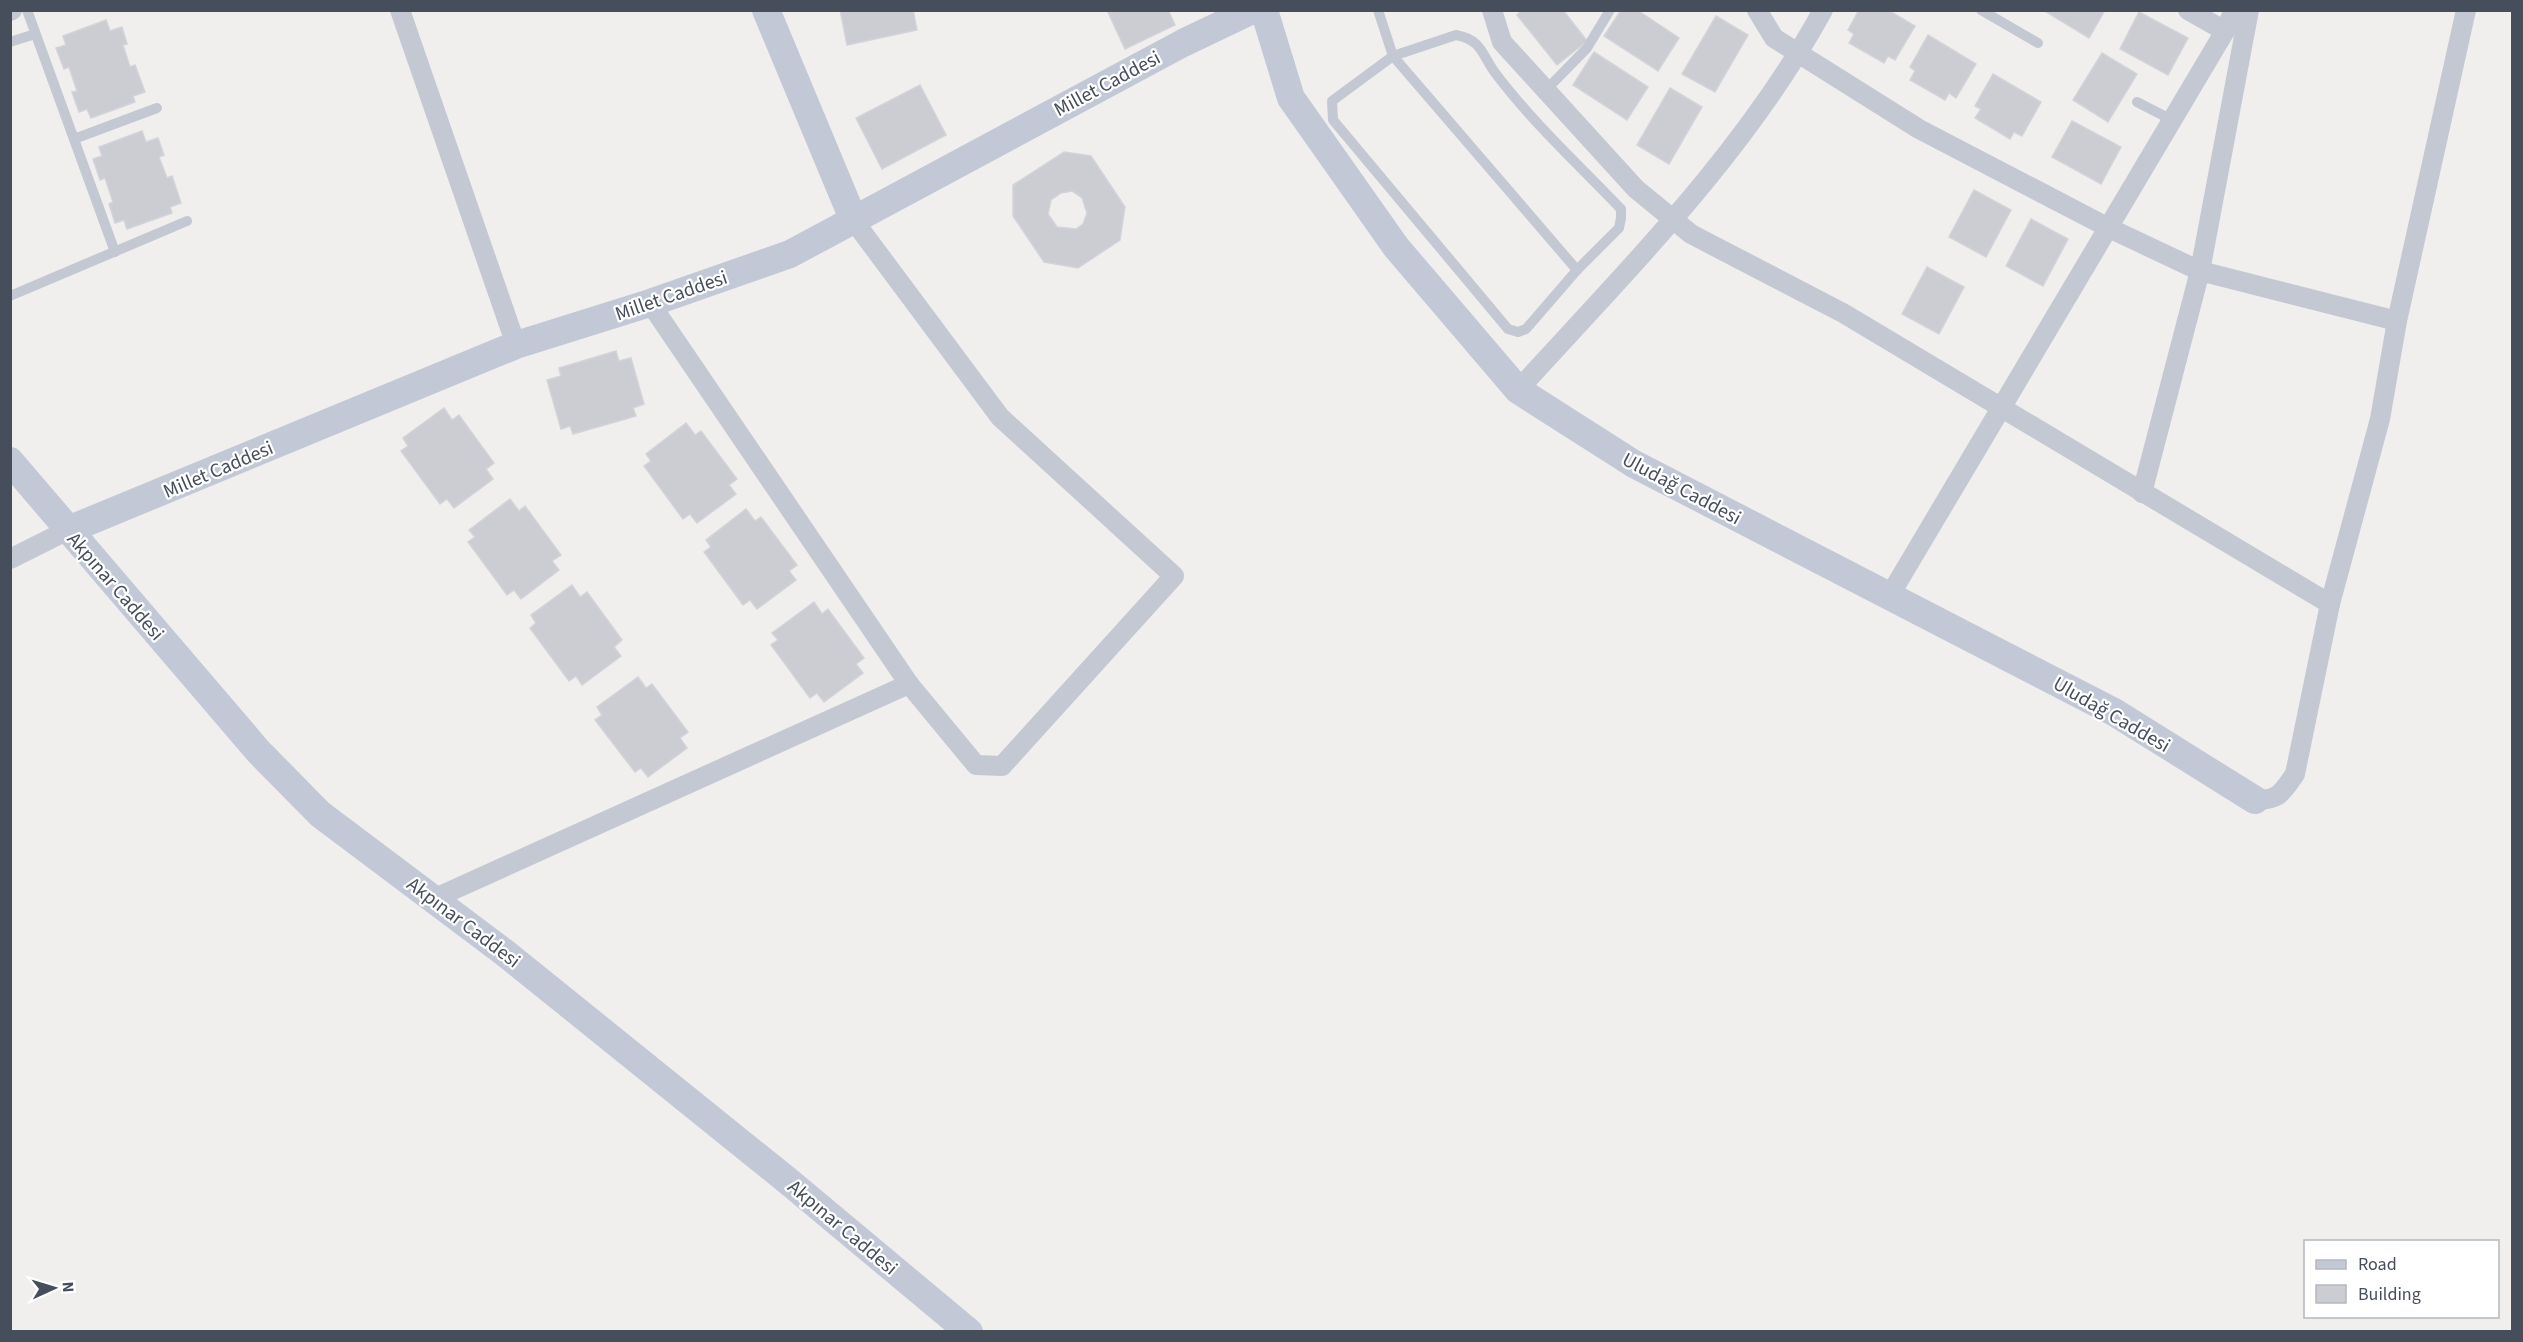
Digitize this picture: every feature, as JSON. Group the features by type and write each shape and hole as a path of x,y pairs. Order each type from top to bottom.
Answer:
{"street":[{"path":"400,10 516,345"},
{"path":"650,303 909,684 976,765 1002,766 1174,576 999,417 854,221 766,10"},
{"name":"Millet Caddesi","path":"68,530 516,345 650,303 790,254 854,221 952,165 1183,43 1251,10"},
{"name":"Uludağ Caddesi","path":"1264,10 1291,99 1396,247 1518,390 1634,464 2114,712 2256,800"},
{"path":"1492,10 1502,42 1636,189 1691,234 1843,313 2330,604"},
{"path":"1757,10 1774,38 1919,129 2109,228 2200,271 2397,321"},
{"path":"1518,390 1673,219 1762,108 1799,54 1823,10"},
{"path":"2188,10 2225,31"},
{"path":"1890,596 2225,31 2234,10"},
{"path":"2142,493 2200,271 2249,10"},
{"path":"2256,800 2271,800 2282,793 2295,774 2330,604 2380,419 2397,321 2465,11"},
{"name":"Akpınar Caddesi","path":"10,461 258,751 313,806 505,953 788,1181 969,1332"},
{"path":"10,559 68,530"},
{"path":"433,899 909,684"}],"lane":[{"path":"27,10 115,252"},
{"path":"1378,10 1393,56 1577,270"},
{"path":"1546,90 1587,48 1610,10"},
{"path":"1981,10 2038,43"},
{"path":"10,42 35,34"},
{"path":"1456,35 1474,40 1513,96 1620,209 1622,218 1619,228 1577,270 1526,329 1518,332 1509,329 1333,120 1332,101 1393,56 1445,37 1456,35"},
{"path":"2137,102 2172,120"},
{"path":"74,139 157,108"},
{"path":"10,296 187,221"}],"building":[{"path":"840,10 913,10 917,30 847,45"},
{"path":"1107,10 1168,10 1175,25 1125,49"},
{"path":"1522,10 1563,10 1587,41 1557,65 1517,15"},
{"path":"1621,10 1637,10 1679,38 1658,71 1604,36"},
{"path":"1859,10 1888,10 1915,26 1895,60 1888,56 1884,63 1849,43 1854,34 1848,30"},
{"path":"2043,10 2105,10 2089,38"},
{"path":"2139,12 2188,38 2168,75 2120,49"},
{"path":"1716,16 1748,35 1715,92 1682,74"},
{"path":"106,20 110,31 122,27 127,44 123,45 130,67 135,65 145,92 133,96 135,102 91,118 87,109 79,112 72,92 77,91 69,67 64,69 56,48 66,45 63,36"},
{"path":"1928,35 1976,64 1956,98 1949,93 1945,100 1910,80 1915,71 1910,67"},
{"path":"1594,52 1648,87 1627,120 1573,85"},
{"path":"2102,53 2137,74 2108,122 2073,100"},
{"path":"1993,74 2041,102 2022,136 2014,132 2010,139 1975,118 1981,109 1975,106"},
{"path":"920,85 946,135 882,169 856,118"},
{"path":"1670,88 1702,107 1669,164 1637,145"},
{"path":"2072,121 2121,147 2101,184 2052,157"},
{"path":"142,131 146,142 158,138 164,155 159,157 167,178 172,176 181,203 170,207 172,213 127,229 124,220 115,223 109,204 113,202 105,178 100,180 93,159 102,156 99,147"},
{"path":"1064,152 1091,156 1125,207 1120,240 1078,268 1044,262 1013,216 1013,185","holes":["1072,191 1082,198 1087,213 1083,224 1076,229 1057,227 1048,214 1051,200 1061,193"]},
{"path":"1974,190 2011,210 1986,257 1949,237"},
{"path":"2031,219 2068,239 2043,286 2006,266"},
{"path":"1927,267 1964,287 1939,334 1902,314"},
{"path":"616,351 619,361 631,358 644,404 633,408 636,416 573,434 570,426 561,429 547,380 561,376 559,368"},
{"path":"444,408 452,420 459,415 494,463 486,469 493,479 454,508 447,499 440,504 401,451 408,446 403,438"},
{"path":"686,423 695,435 701,431 737,479 729,485 736,494 697,523 690,514 683,519 644,466 651,461 646,454"},
{"path":"510,499 519,511 525,506 561,555 552,561 559,570 521,599 514,590 507,595 468,542 475,537 469,530"},
{"path":"746,509 755,521 761,517 797,565 789,571 796,580 757,609 750,600 743,605 704,552 711,547 706,540"},
{"path":"572,585 580,597 587,592 622,640 614,647 621,656 582,685 576,676 569,681 530,628 536,623 531,615"},
{"path":"814,602 822,614 828,609 864,658 856,664 863,673 824,702 817,693 810,698 771,645 778,640 772,633"},
{"path":"638,677 646,688 652,684 688,732 680,738 687,748 648,777 641,768 635,772 595,720 602,715 597,707"}]}
